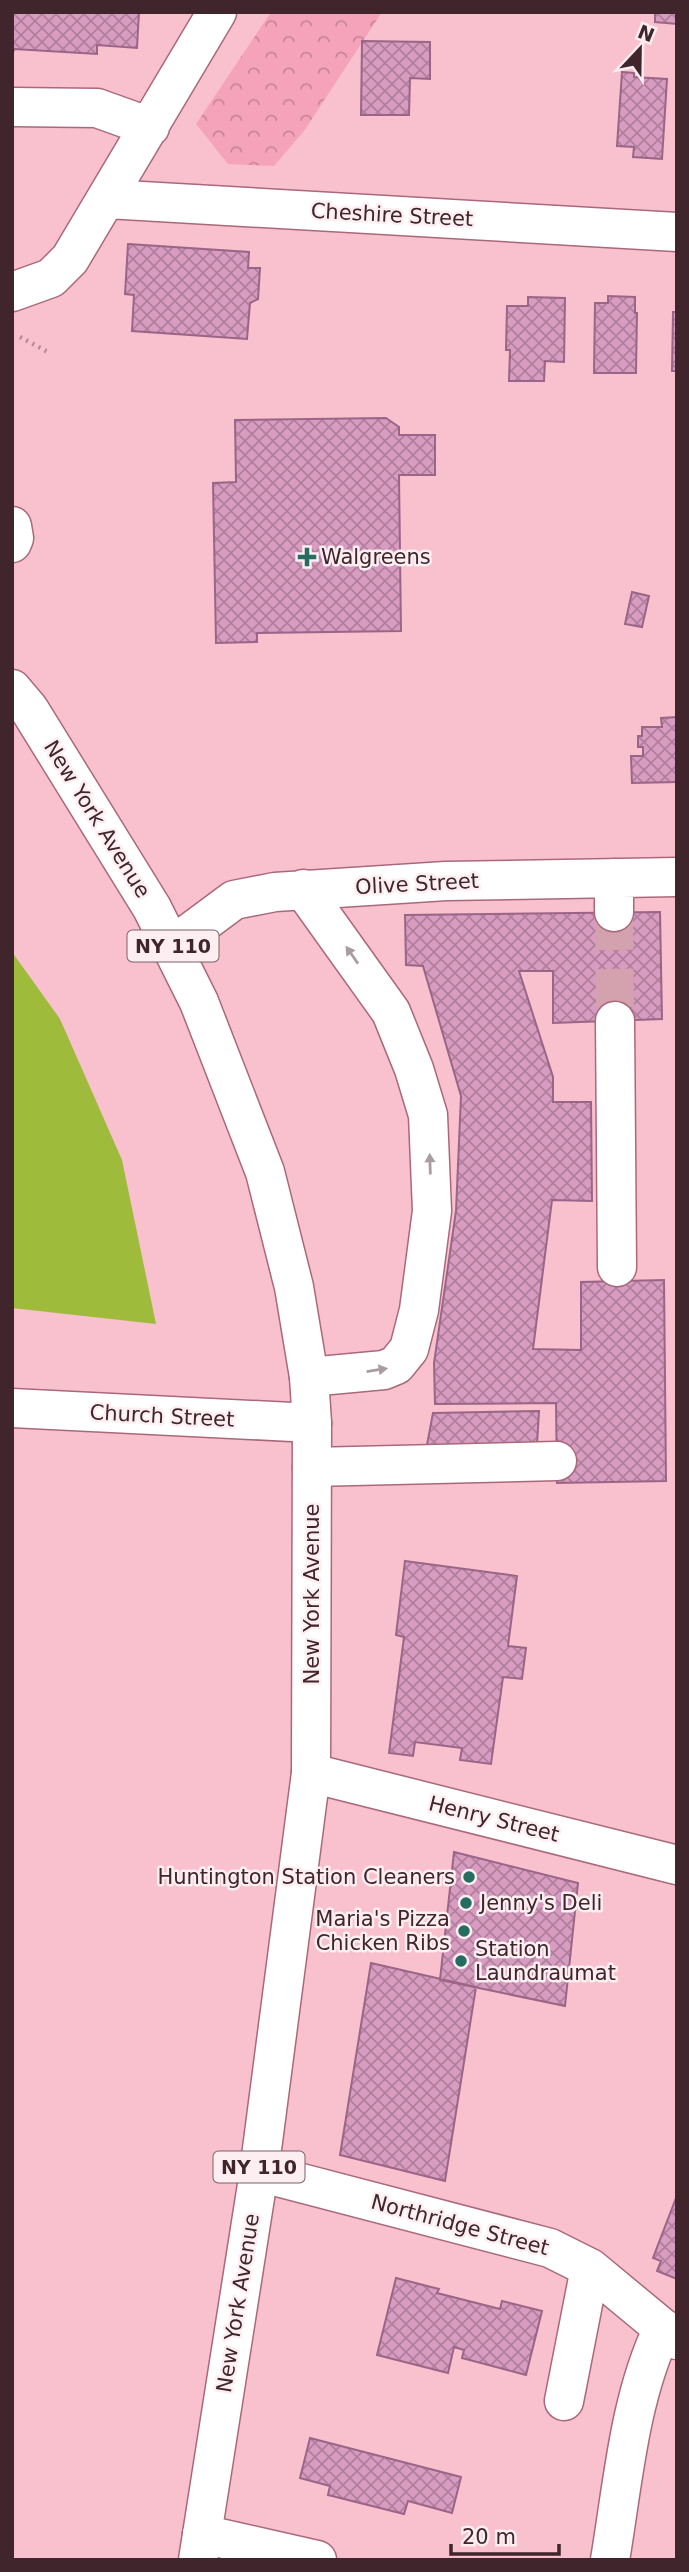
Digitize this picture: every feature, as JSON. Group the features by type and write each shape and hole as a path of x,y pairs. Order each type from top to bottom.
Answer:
{"street":[{"path":"12,292 51,278 70,259 217,12"},
{"path":"12,107 97,108 144,136"},
{"name":"Cheshire Street","path":"107,199 677,232"},
{"path":"12,526 12,543"},
{"name":"New York Avenue","path":"12,689 37,721 152,908 199,1002 265,1172 294,1287 309,1377 312,1423 311,1773 259,2172 200,2547"},
{"name":"Olive Street","path":"172,946 234,900 303,889 446,881 614,895 677,877"},
{"path":"303,889 391,1012 428,1115 432,1211 419,1310 409,1349 396,1365 384,1370 309,1377"},
{"path":"615,1021 617,1267"},
{"name":"Church Street","path":"12,1408 312,1423"},
{"path":"312,1467 557,1461"},
{"name":"Henry Street","path":"311,1773 677,1865"},
{"name":"Northridge Street","path":"259,2172 550,2248 590,2268 670,2334"},
{"path":"564,2401 590,2268"},
{"path":"610,2560 632,2434 649,2357 670,2334"},
{"path":"200,2547 317,2560"}],"path":[{"path":"20,337 48,352"}],"green space":[{"path":"271,12 382,12 304,131 274,166 228,164 196,124"}],"shaded area":[{"path":"12,952 60,1019 122,1160 156,1324 12,1308"}],"building":[{"path":"12,12 139,12 137,48 97,45 97,54 14,49 12,57"},
{"path":"655,12 677,12 677,24 655,22"},
{"path":"362,41 430,42 430,79 410,78 409,115 361,115"},
{"path":"622,72 634,73 634,77 667,79 662,159 633,157 634,147 617,146"},
{"path":"128,244 249,252 248,268 260,268 258,299 250,303 247,339 132,331 134,295 125,294"},
{"path":"608,296 635,297 636,373 594,373 595,303 608,303"},
{"path":"528,297 565,298 564,362 545,361 544,381 509,381 510,350 506,350 507,306 528,306"},
{"path":"673,312 677,312 677,371 672,371"},
{"name":"Walgreens","path":"386,418 399,427 399,435 435,435 435,475 399,475 401,631 257,633 257,642 216,643 213,483 236,482 235,420"},
{"path":"632,592 649,596 642,627 625,624"},
{"path":"677,717 677,782 632,783 631,756 643,756 643,747 638,747 638,736 642,736 642,727 662,727 661,718"},
{"path":"660,912 662,1019 553,1023 553,971 519,971 553,1077 553,1102 591,1102 592,1201 552,1200 533,1349 581,1350 581,1282 664,1280 666,1481 557,1483 556,1403 435,1404 434,1363 456,1211 461,1096 423,966 406,965 405,915"},
{"path":"539,1411 537,1445 427,1445 433,1413"},
{"path":"405,1561 517,1576 508,1646 526,1648 522,1679 503,1677 491,1764 460,1760 462,1748 415,1742 413,1756 389,1753 404,1637 396,1635"},
{"path":"454,1852 578,1883 565,2006 440,1980"},
{"path":"371,1963 476,1987 445,2181 340,2155"},
{"path":"676,2198 677,2279 657,2271 661,2261 653,2258"},
{"path":"396,2278 439,2289 437,2293 500,2309 502,2301 542,2311 526,2375 462,2358 464,2350 454,2347 448,2373 377,2355"},
{"path":"310,2438 461,2477 452,2513 408,2501 404,2514 328,2495 330,2486 300,2478"}],"tunnel":[{"path":"614,912 615,1021"}],"place":[{"name":"Walgreens","path":"307,557"},
{"name":"Huntington Station Cleaners","path":"469,1877"},
{"name":"Jenny's Deli","path":"466,1903"},
{"name":"Maria's Pizza Chicken Ribs","path":"464,1931"},
{"name":"Station Laundraumat","path":"461,1961"}]}
